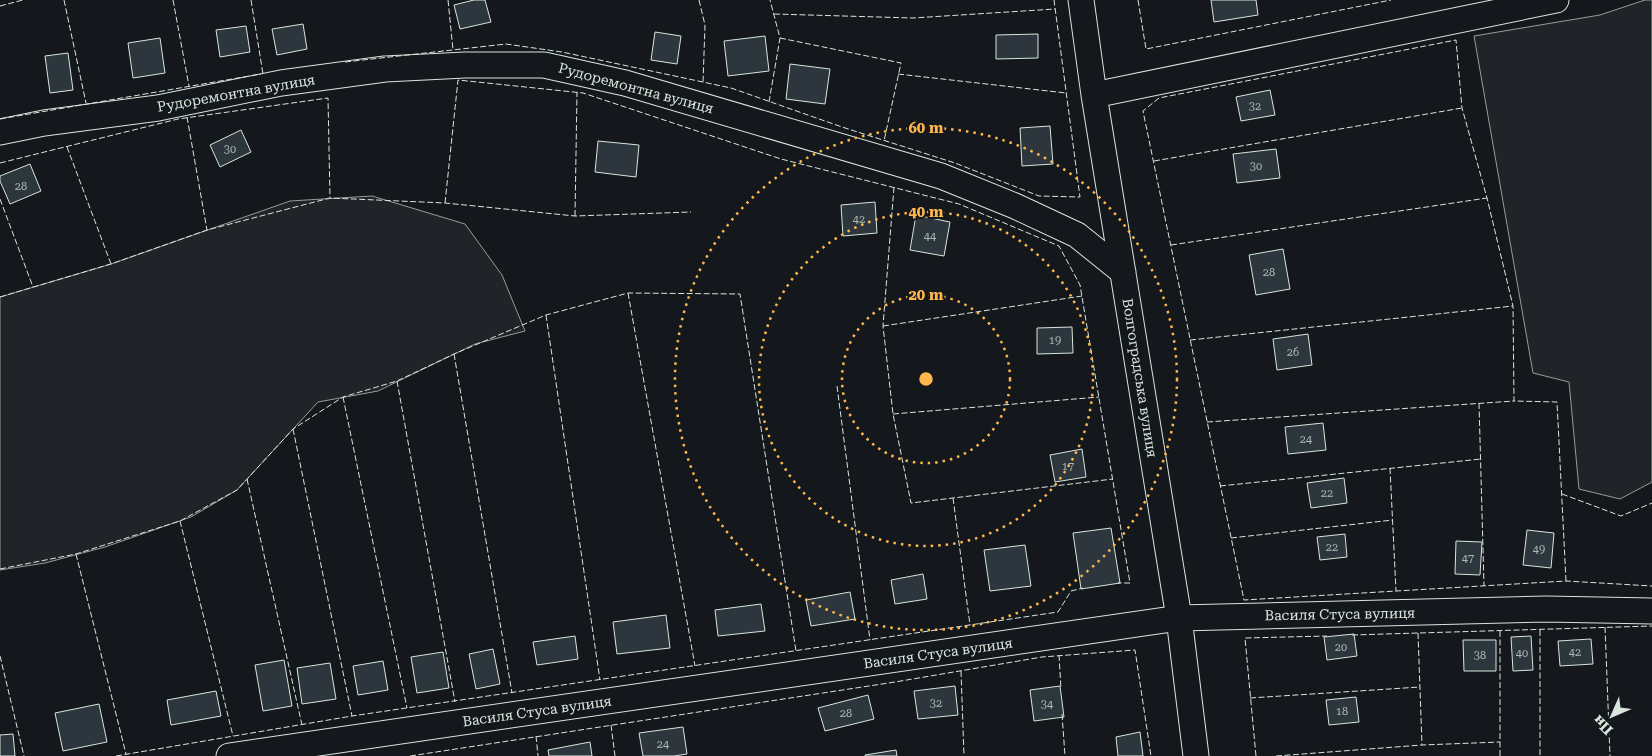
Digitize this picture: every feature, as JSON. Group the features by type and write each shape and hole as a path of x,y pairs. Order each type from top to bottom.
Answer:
{"street":[{"name":"Волгоградська вулиця","path":"1081,0 1094,95 1178,618 1196,756"},
{"path":"1094,95 1556,0"},
{"name":"Рудоремонтна вулиця","path":"0,132 44,123 158,108 281,83 385,69 465,65 544,65 625,83 941,176 1015,206 1077,235 1123,272"},
{"name":"Василя Стуса вулиця","path":"229,756 1178,618 1546,609 1652,611"}],"shaded area":[{"path":"1645,0 1652,0 1652,482 1620,499 1579,489 1569,382 1533,373 1474,36 1600,15"},
{"path":"372,196 465,224 502,275 525,331 475,344 378,391 318,402 237,490 191,517 105,547 45,563 0,570 0,297 111,264 290,201"}],"building":[{"path":"474,0 485,0 491,22 460,29 454,5"},
{"path":"1211,0 1256,0 1258,15 1214,22"},
{"path":"303,24 307,49 277,55 272,29"},
{"path":"246,26 250,52 220,57 216,30"},
{"path":"655,32 681,36 677,64 651,60"},
{"path":"1038,34 1038,58 996,59 996,35"},
{"path":"765,36 769,71 728,76 724,41"},
{"path":"160,38 165,73 133,78 128,43"},
{"path":"68,53 73,90 50,93 45,56"},
{"path":"790,64 830,69 825,104 786,99"},
{"path":"1270,90 1275,115 1241,121 1236,97"},
{"path":"1050,126 1053,164 1022,166 1020,128"},
{"path":"241,130 251,152 220,167 210,145"},
{"path":"598,141 639,145 636,177 595,172"},
{"path":"1276,149 1280,178 1237,183 1233,154"},
{"path":"30,164 41,191 10,204 0,181 0,176"},
{"path":"875,202 877,233 843,236 841,205"},
{"path":"916,215 950,222 944,256 910,250"},
{"path":"1283,249 1290,289 1256,295 1249,255"},
{"path":"1072,327 1073,353 1037,354 1037,328"},
{"path":"1308,334 1312,365 1277,370 1273,339"},
{"path":"1323,423 1326,450 1288,454 1285,427"},
{"path":"1082,449 1086,477 1055,482 1050,455"},
{"path":"1344,478 1347,503 1311,508 1307,483"},
{"path":"1111,528 1120,583 1081,589 1073,533"},
{"path":"1527,530 1554,533 1551,568 1523,565"},
{"path":"1345,534 1347,557 1320,560 1317,537"},
{"path":"1456,541 1482,542 1480,575 1455,574"},
{"path":"1025,545 1031,586 990,591 984,550"},
{"path":"923,574 927,599 895,604 891,580"},
{"path":"850,592 855,619 811,626 806,600"},
{"path":"761,604 765,631 718,636 715,610"},
{"path":"666,615 670,648 617,654 613,622"},
{"path":"1354,634 1357,656 1327,660 1324,637"},
{"path":"575,636 578,659 537,665 533,642"},
{"path":"1531,636 1533,670 1513,671 1511,637"},
{"path":"1591,639 1593,664 1560,666 1558,641"},
{"path":"1463,640 1496,640 1496,671 1464,671"},
{"path":"493,649 500,684 476,689 469,654"},
{"path":"443,652 449,688 417,693 411,657"},
{"path":"284,660 292,706 263,711 255,665"},
{"path":"383,661 388,690 358,695 353,666"},
{"path":"330,663 336,699 302,704 297,668"},
{"path":"955,686 958,715 918,719 914,691"},
{"path":"1060,686 1064,717 1034,721 1030,690"},
{"path":"216,691 221,716 171,725 167,700"},
{"path":"868,695 874,719 825,731 818,708"},
{"path":"1356,697 1359,722 1329,725 1326,700"},
{"path":"99,704 107,742 63,751 55,713"},
{"path":"683,727 687,754 643,756 639,733"},
{"path":"1140,732 1143,756 1118,756 1116,737"},
{"path":"13,734 15,756 0,756 0,735"},
{"path":"590,742 592,756 549,756 548,750"},
{"path":"896,750 897,756 865,756 865,755"}],"fence":[{"path":"0,6 23,0"},
{"path":"64,0 86,103"},
{"path":"173,0 189,86"},
{"path":"251,0 263,74"},
{"path":"448,0 453,50"},
{"path":"699,0 705,25 703,83"},
{"path":"769,102 780,38 770,0"},
{"path":"345,62 506,44 562,52 731,88 842,127 955,163 1039,196 1080,197 1054,0"},
{"path":"1138,0 1146,49 1391,0"},
{"path":"774,14 913,18 1055,9"},
{"path":"780,38 901,63 884,141"},
{"path":"1566,581 1557,402 1514,401 1513,306 1487,198 1462,108 1456,40 1159,98 1143,111 1244,600 1566,581 1652,586"},
{"path":"0,119 261,74"},
{"path":"898,74 1066,93"},
{"path":"445,203 458,80 583,93 781,159 959,204 1059,246 1080,285 1130,583 1118,583"},
{"path":"575,216 577,92"},
{"path":"0,163 178,119 328,98 330,198"},
{"path":"1154,161 1462,108"},
{"path":"187,117 207,230"},
{"path":"67,147 111,264"},
{"path":"894,187 883,326 893,414 911,503 1113,479"},
{"path":"0,297 111,264 207,230 330,198 445,203 575,216 691,212"},
{"path":"1171,245 1487,198"},
{"path":"0,199 33,287"},
{"path":"628,293 695,666"},
{"path":"0,569 76,554 180,521 237,490 293,429 343,397 397,381 454,354 546,315 628,293 740,294 796,651"},
{"path":"883,326 1082,296"},
{"path":"1190,340 1513,306"},
{"path":"546,315 600,680"},
{"path":"454,354 512,693"},
{"path":"397,381 455,702"},
{"path":"837,386 870,640"},
{"path":"343,397 407,708"},
{"path":"893,414 1099,397"},
{"path":"1207,422 1514,401"},
{"path":"1479,403 1484,586"},
{"path":"293,429 352,716"},
{"path":"1220,486 1481,459"},
{"path":"1390,468 1396,591"},
{"path":"247,479 302,725"},
{"path":"1562,494 1621,516 1652,503"},
{"path":"953,498 970,625"},
{"path":"1231,538 1393,520"},
{"path":"180,521 233,736"},
{"path":"76,554 126,754"},
{"path":"116,756 352,716 1058,612 1071,591 1083,588"},
{"path":"1352,635 1652,626"},
{"path":"1605,627 1610,756"},
{"path":"1540,630 1540,756"},
{"path":"1500,631 1500,756"},
{"path":"1418,633 1422,745"},
{"path":"1256,756 1245,638 1327,636"},
{"path":"410,756 895,682 1042,657 1135,650 1151,756"},
{"path":"1059,655 1061,689"},
{"path":"0,656 24,756"},
{"path":"961,671 964,756"},
{"path":"1250,698 1420,687"},
{"path":"1062,714 1065,756"},
{"path":"611,725 615,756"},
{"path":"536,736 538,756"},
{"path":"1276,756 1422,745 1500,742"}]}
